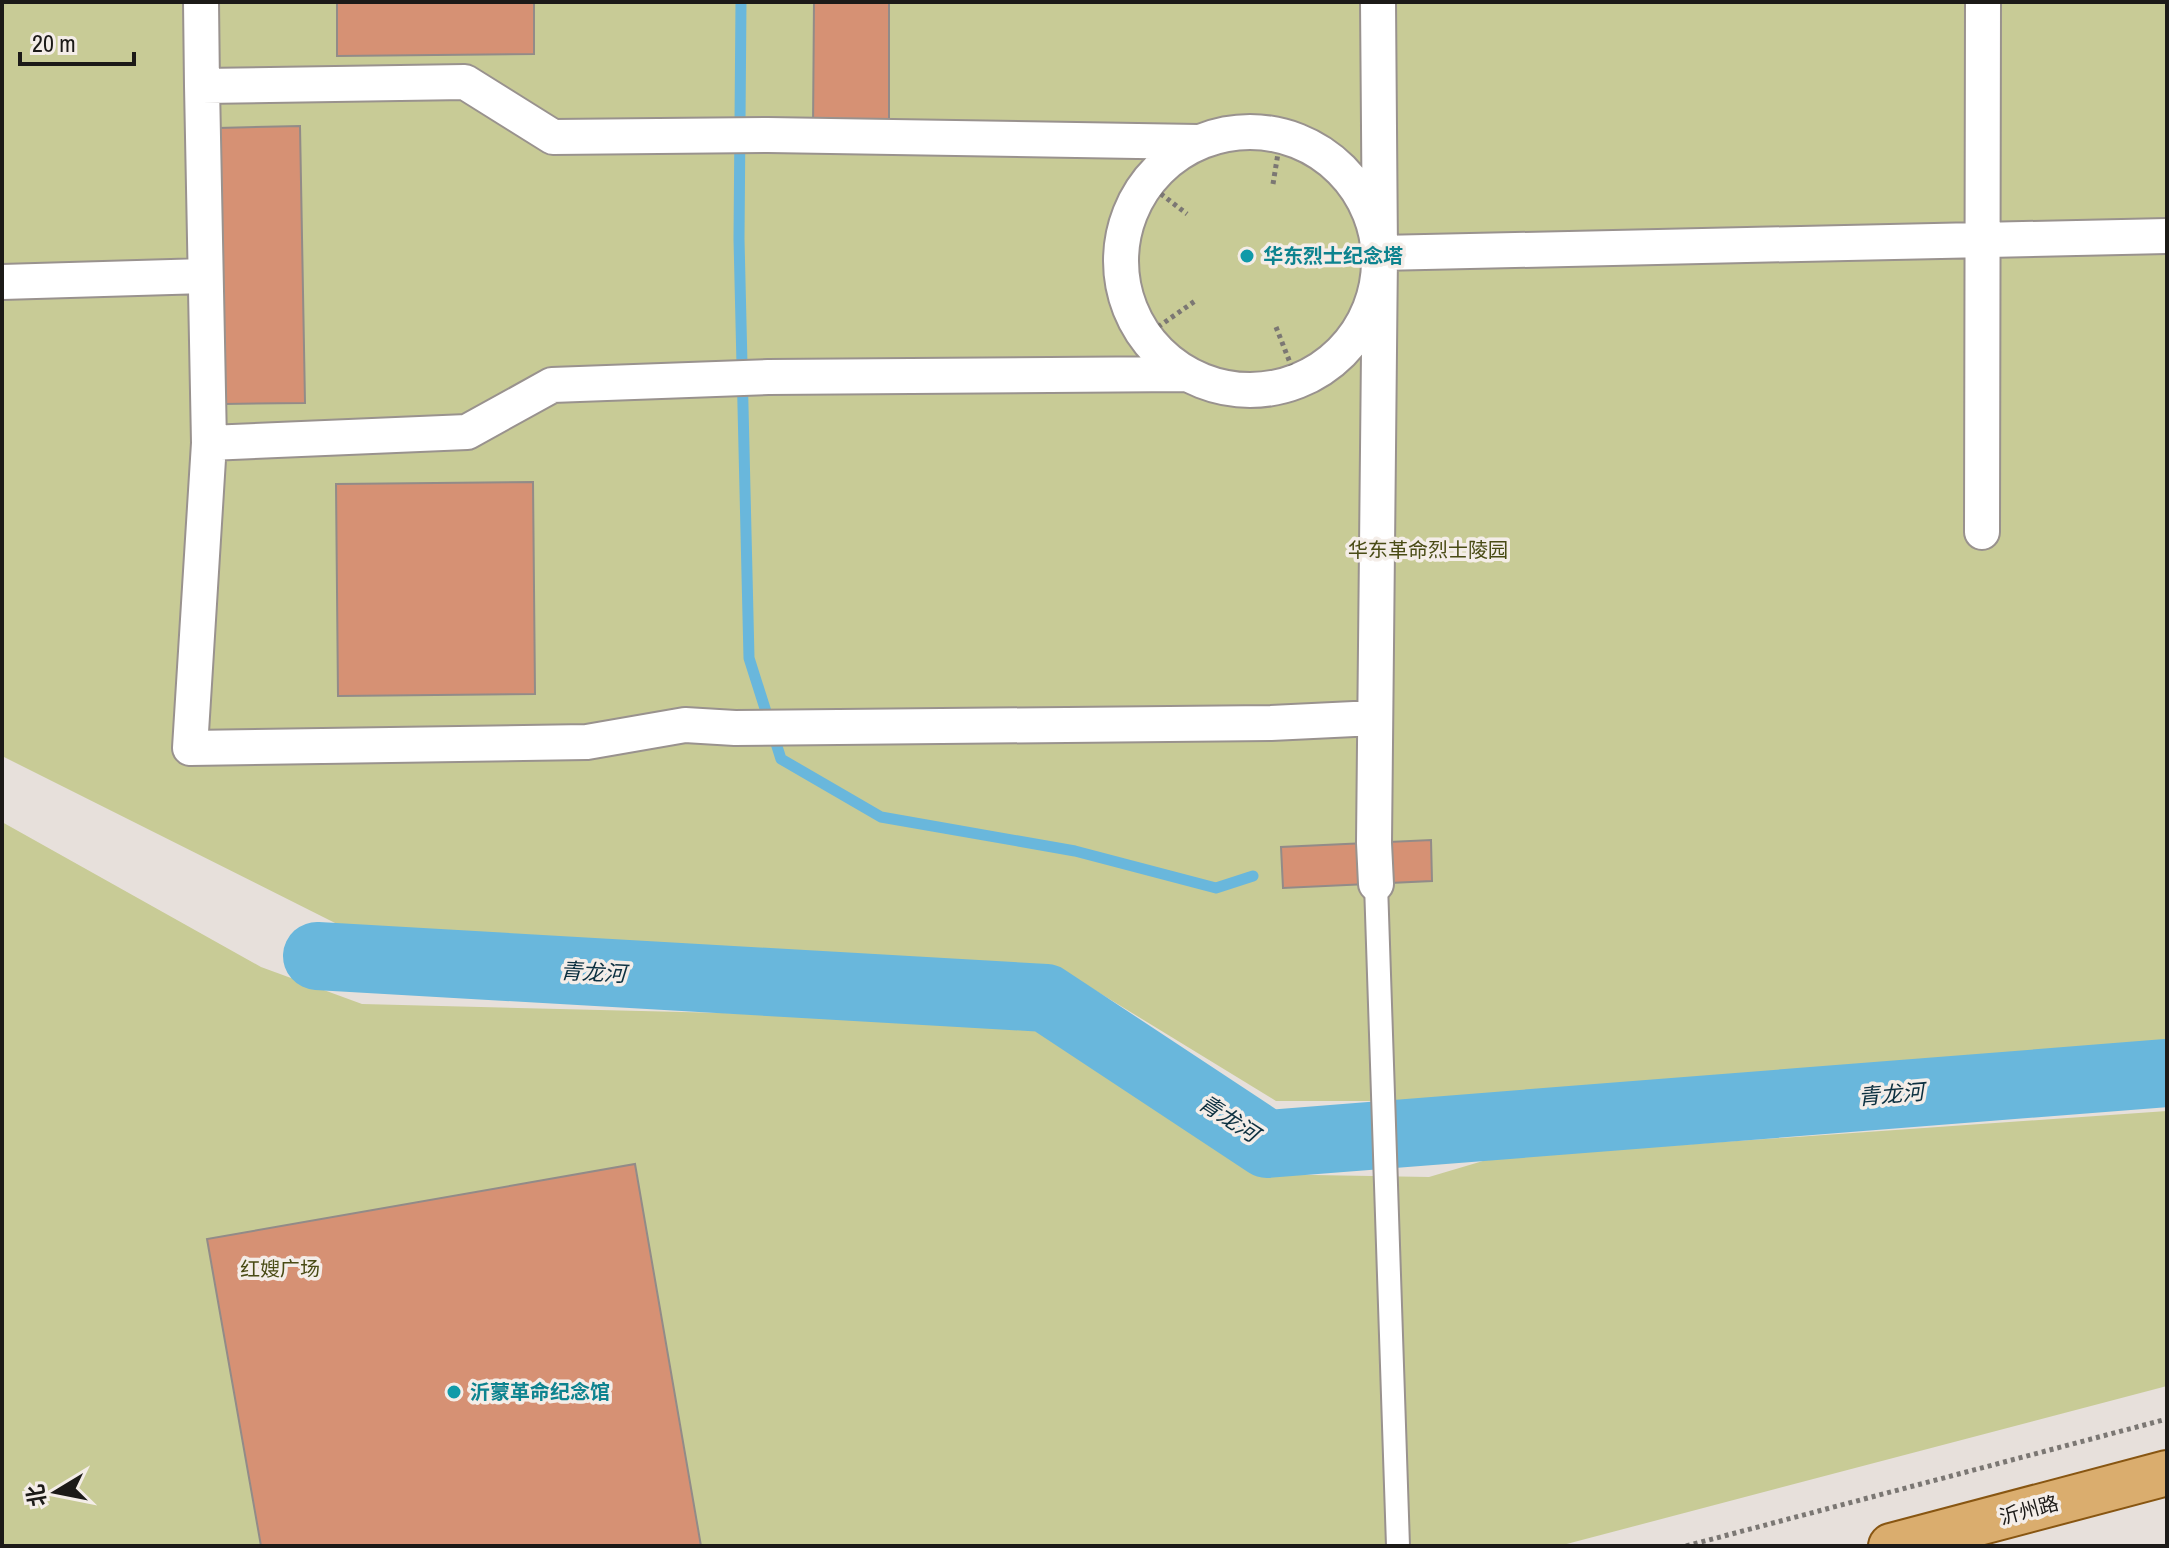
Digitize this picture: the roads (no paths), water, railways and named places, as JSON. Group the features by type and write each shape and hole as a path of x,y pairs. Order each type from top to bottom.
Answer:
{"main road":[{"name":"沂州路","path":"1891,1546 2167,1473"}],"street":[{"path":"201,2 209,443 190,748 587,742 685,725 792,728 1271,723 1375,718"},
{"path":"1376,884 1380,253 1378,2"},
{"path":"1982,532 1983,2"},
{"path":"202,86 465,82 553,137 768,135 1198,142 1239,131 1281,135 1321,152 1352,181 1372,219 1380,253 1374,299 1358,335 1331,363 1298,383 1260,391 1221,388 1185,374 1154,348 1132,314 1121,275 1123,234 1138,196 1163,164 1198,142"},
{"path":"1380,253 2167,236"},
{"path":"2,282 205,276"},
{"path":"209,443 467,432 552,385 768,377 1185,374"}],"lane":[{"path":"1376,884 1398,1546"}],"waterway":[{"path":"741,2 739,239 749,658 781,759 881,817 1075,851 1216,888 1253,876"},
{"name":"青龙河","path":"317,956 1046,998 1267,1144 2167,1073"}],"place":[{"name":"华东烈士纪念塔","path":"1247,256"},
{"name":"沂蒙革命纪念馆","path":"454,1392"}],"park label":[{"name":"华东革命烈士陵园","path":"1428,550"},
{"name":"红嫂广场","path":"280,1269"}]}
